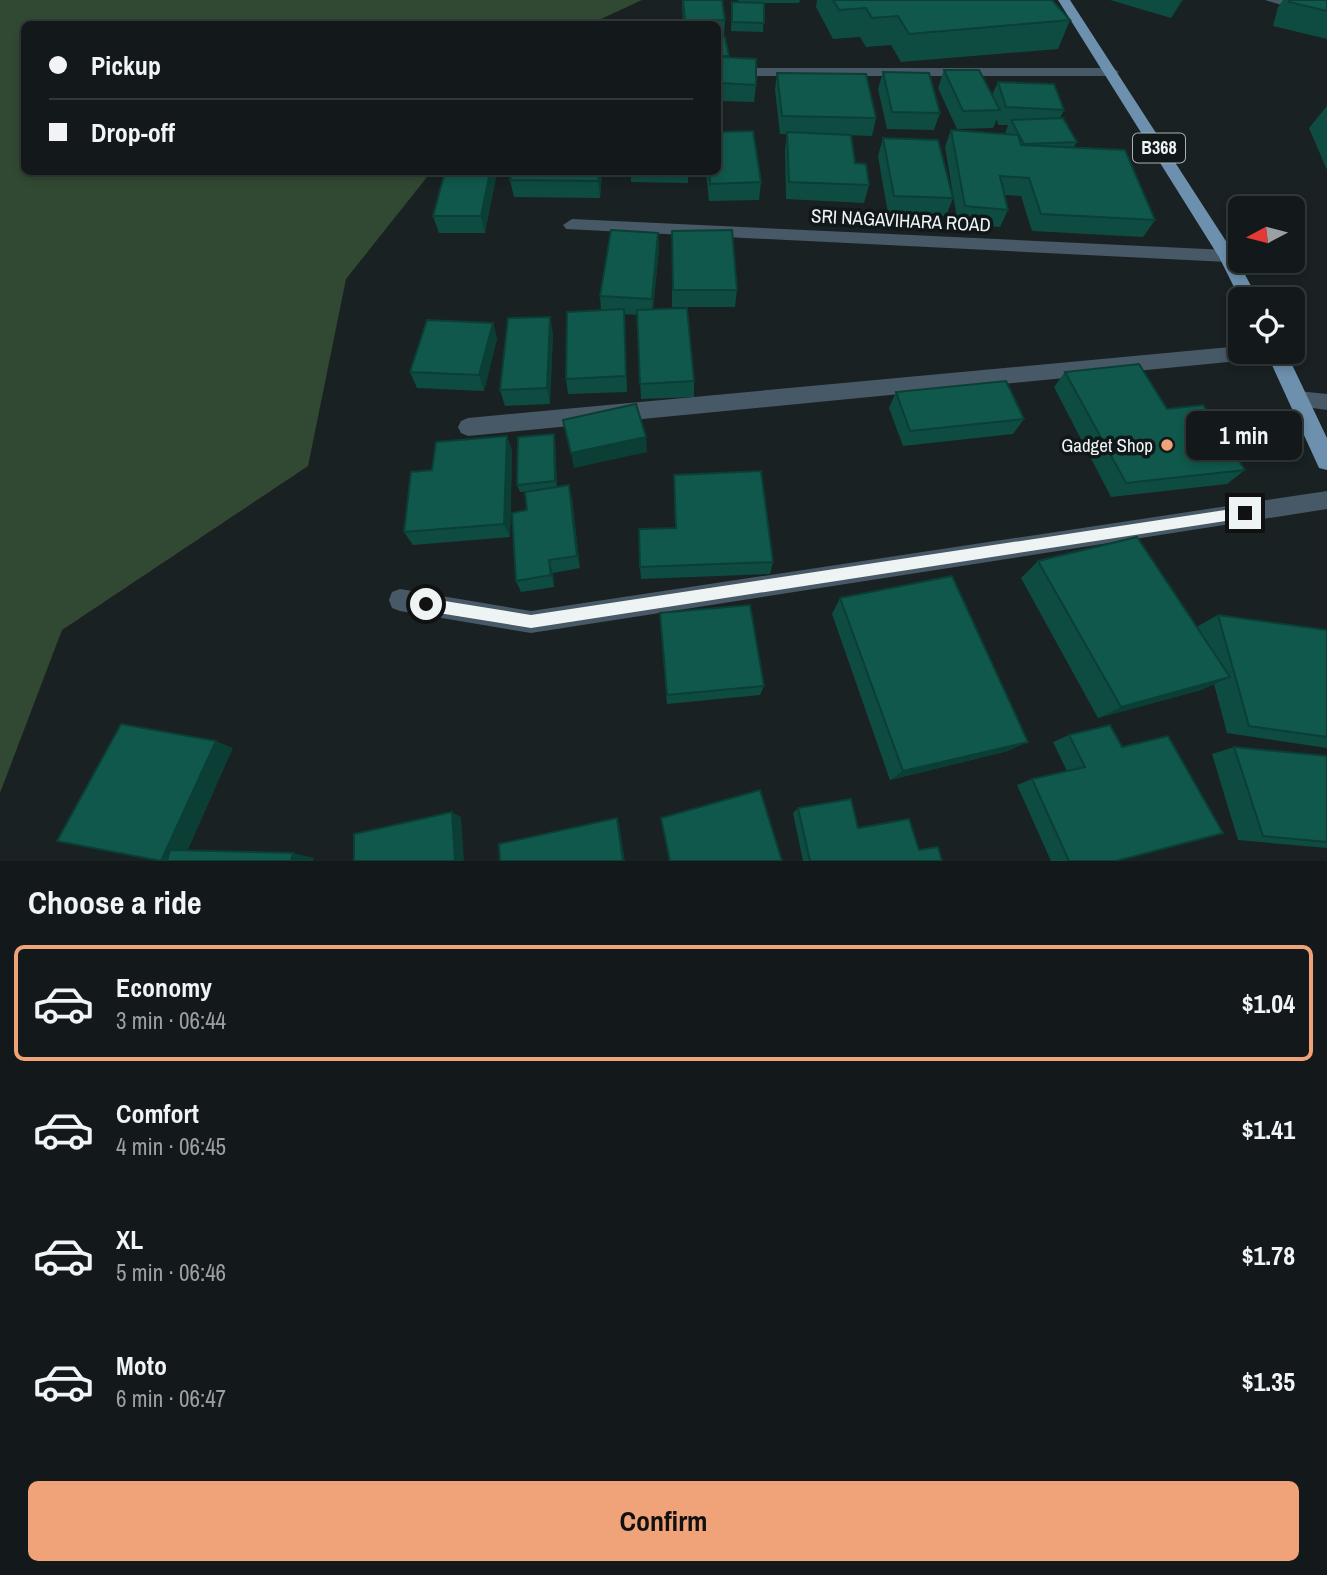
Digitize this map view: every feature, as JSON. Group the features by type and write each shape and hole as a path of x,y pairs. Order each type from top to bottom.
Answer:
{"main road":[{"name":"B368","path":"1064,0 1227,256 1243,287"},
{"path":"1282,364 1327,461"}],"street":[{"path":"1271,0 1327,15"},
{"path":"721,72 1112,72"},
{"name":"SRI NAGAVIHARA ROAD","path":"572,225 1227,256"},
{"path":"468,427 1228,355"},
{"path":"1298,399 1327,402"}],"lane":[{"path":"400,600 531,622 1327,500"}],"green space":[{"path":"0,0 642,0 596,21 21,21 21,175 429,175 346,279 308,466 62,630 0,793"}],"building":[{"path":"683,0 722,0 725,20 685,21"},
{"path":"833,0 1052,0 1070,20 909,34 898,16 872,18 866,8 839,10"},
{"path":"1327,0 1327,11 1289,2"},
{"path":"732,2 764,3 764,23 732,22"},
{"path":"721,37 725,37 729,56 721,56"},
{"path":"721,57 756,59 756,85 721,83"},
{"path":"944,70 979,70 1000,110 963,111"},
{"path":"883,72 929,73 940,113 892,112"},
{"path":"777,73 866,74 876,118 782,116"},
{"path":"998,82 1054,84 1064,110 1006,107"},
{"path":"1063,118 1077,142 1024,144 1011,120"},
{"path":"951,130 1018,135 1021,145 1125,150 1155,220 1041,214 1029,178 1000,176 1008,210 965,206"},
{"path":"753,131 761,182 710,184 709,175 721,175 721,132"},
{"path":"787,132 851,135 855,163 866,164 869,185 789,182"},
{"path":"883,138 938,140 953,198 894,196"},
{"path":"444,175 489,175 481,216 433,216"},
{"path":"511,175 599,175 598,181 510,180"},
{"path":"611,230 658,233 652,299 600,296"},
{"path":"732,230 737,290 673,290 672,231"},
{"path":"687,308 694,381 640,384 637,310"},
{"path":"624,309 626,376 566,379 567,312"},
{"path":"550,317 547,388 500,390 508,318"},
{"path":"427,320 493,323 479,375 410,372"},
{"path":"1139,364 1167,409 1203,405 1245,470 1126,483 1065,372"},
{"path":"1006,381 1024,419 910,431 896,392"},
{"path":"636,404 646,437 571,453 563,420"},
{"path":"554,434 555,481 517,485 518,437"},
{"path":"507,436 504,524 404,532 411,472 432,470 436,442"},
{"path":"761,471 773,562 640,567 639,529 676,528 674,475"},
{"path":"569,485 577,556 549,560 551,575 516,581 512,513 527,510 525,492"},
{"path":"1137,537 1230,677 1121,707 1038,561"},
{"path":"952,576 1028,742 903,771 840,598"},
{"path":"750,605 764,686 667,695 660,613"},
{"path":"1218,615 1327,630 1327,737 1249,726"},
{"path":"121,724 216,741 161,861 57,841"},
{"path":"1110,725 1122,747 1168,736 1223,833 1116,861 1069,861 1032,779 1085,767 1069,735"},
{"path":"1234,747 1327,756 1327,842 1263,836"},
{"path":"760,790 782,861 670,861 661,818"},
{"path":"851,799 858,828 909,819 919,850 938,847 942,861 810,861 798,808"},
{"path":"452,812 455,861 354,861 354,834"},
{"path":"617,818 623,861 500,861 499,844"},
{"path":"170,850 293,853 291,861 167,861"}],"place":[{"name":"Gadget Shop","path":"1167,445"}],"route":[{"path":"426,604 531,622 1245,513"}]}
